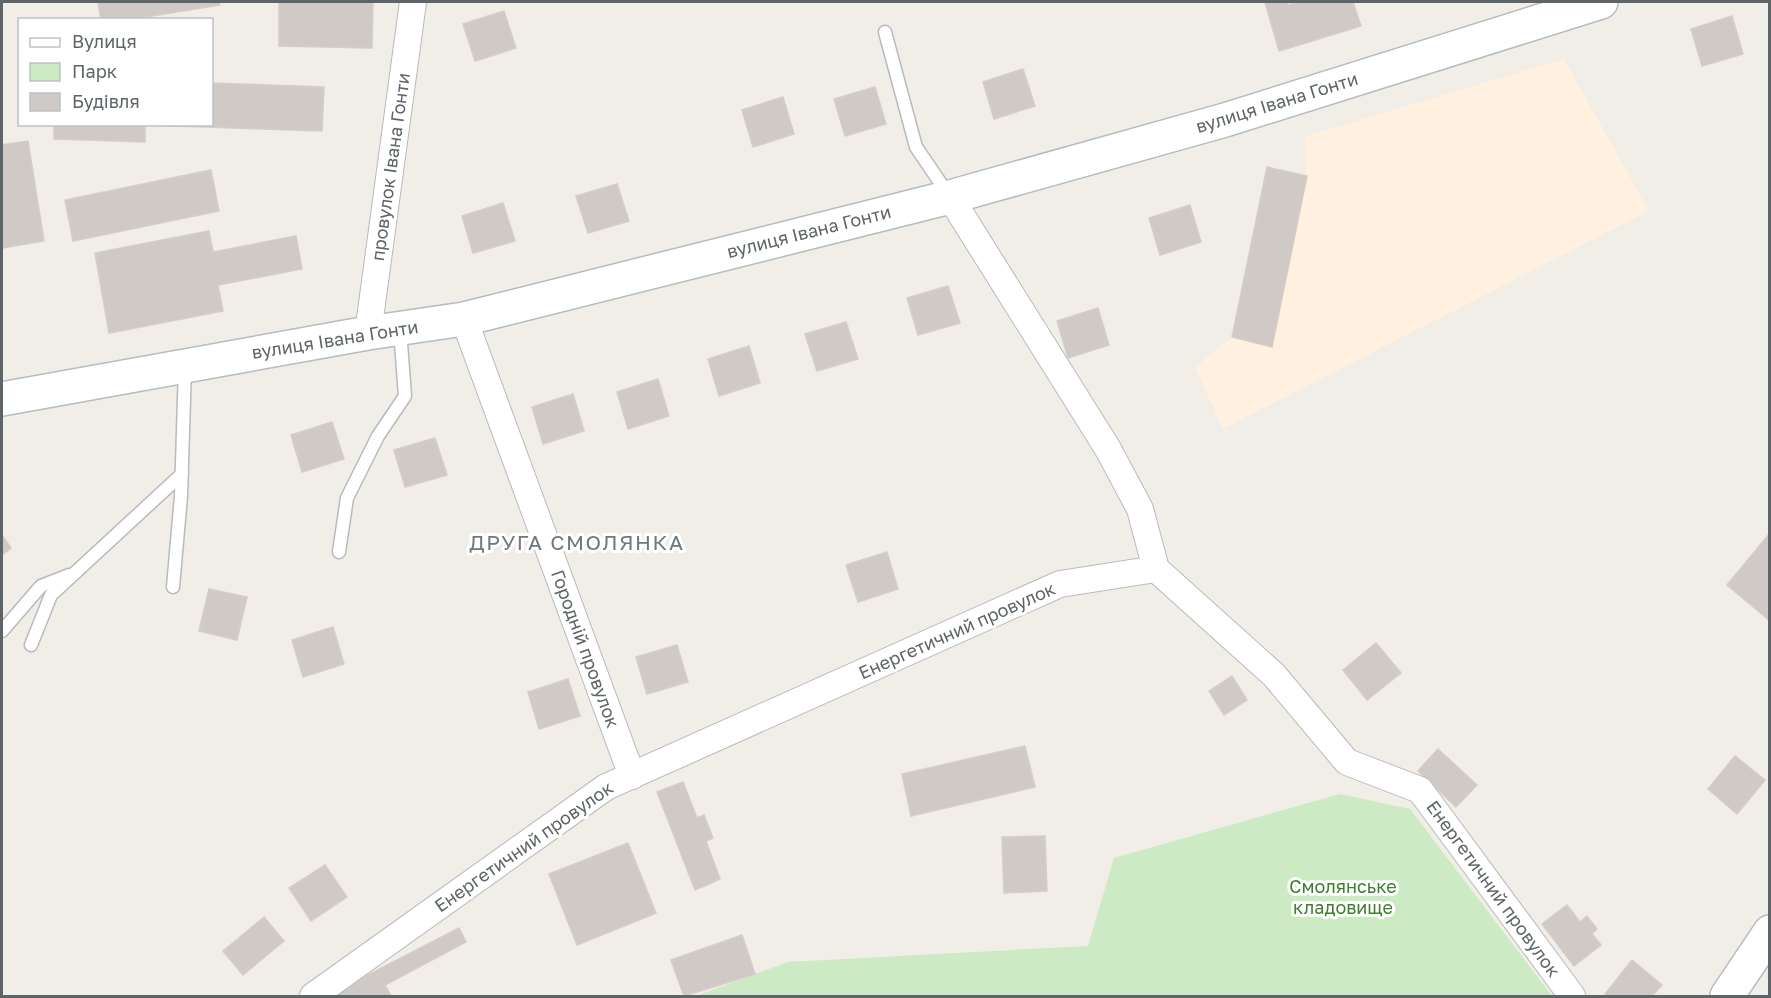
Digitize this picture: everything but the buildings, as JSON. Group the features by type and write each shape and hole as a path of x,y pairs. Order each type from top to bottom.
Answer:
{"street":[{"name":"провулок Івана Гонти","path":"384,331 413,2"},
{"name":"вулиця Івана Гонти","path":"2,399 384,331 464,319 950,197 1225,120 1538,15 1600,2"},
{"path":"950,197 1108,449 1140,509 1156,569"},
{"name":"Городній провулок","path":"464,319 632,776"},
{"name":"Енергетичний провулок","path":"313,996 606,787 1060,584 1156,569 1274,675 1347,762 1420,790 1572,996"},
{"path":"1734,993 1769,954"},
{"path":"1734,993 1756,981 1769,954"}],"lane":[{"path":"885,32 916,147 950,197"},
{"path":"339,552 347,498 378,436 405,396 384,331"},
{"path":"173,587 182,474 185,366"},
{"path":"31,645 51,595 182,474"},
{"path":"2,631 41,586 78,571"}],"shaded area":[{"path":"1564,59 1649,211 1223,429 1195,367 1232,337 1267,167 1306,176 1306,136"}],"green space":[{"name":"Смолянське кладовище","path":"1340,794 1410,809 1552,996 696,996 788,962 1088,946 1114,858"}],"district":[{"name":"ДРУГА СМОЛЯНКА","path":"577,543"}]}
